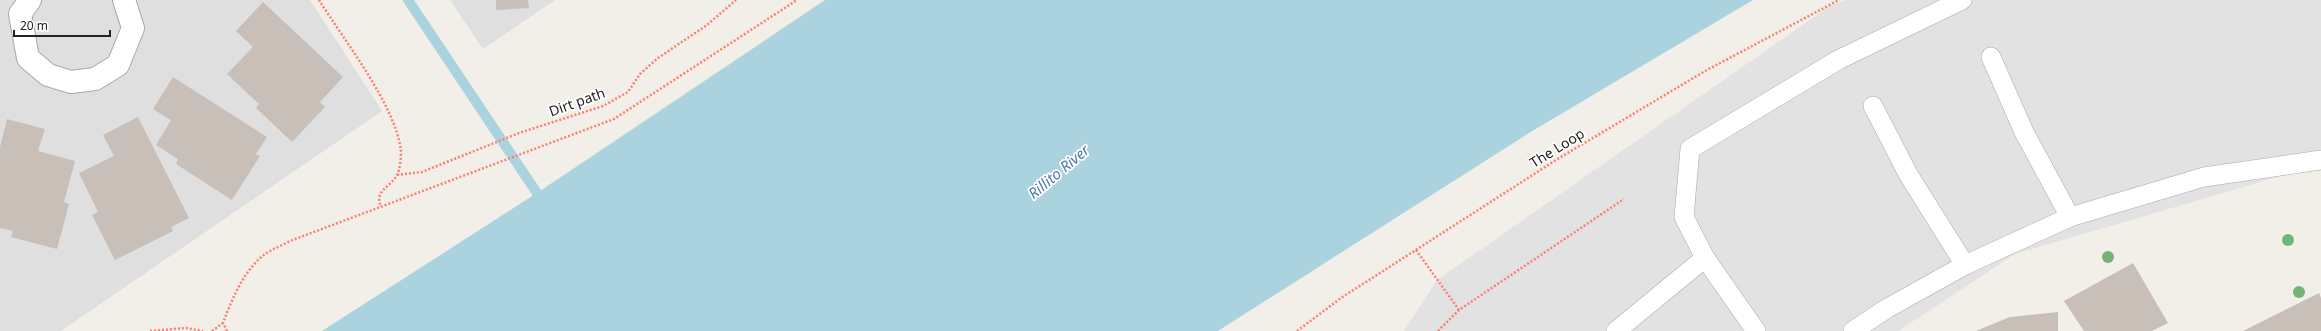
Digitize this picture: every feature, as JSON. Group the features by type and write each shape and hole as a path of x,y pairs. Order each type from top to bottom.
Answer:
{"street":[{"path":"30,0 20,14 28,58 48,75 71,82 95,79 118,65 133,28 124,0"}],"lane":[{"path":"1756,331 1705,258 1684,217 1690,149 1838,60 1962,0"},
{"path":"1991,57 2024,132 2070,216"},
{"path":"1873,106 1908,174 1965,265"},
{"path":"1852,331 1886,308 1965,265 2070,216 2204,177 2321,160"},
{"path":"1616,331 1705,258"}],"path":[{"path":"319,0 384,103 395,126 401,153 397,175 380,193 378,200 381,207"},
{"name":"Dirt path","path":"397,175 422,172 519,133 603,106 628,92 640,74 658,58 707,25 736,0"},
{"path":"212,331 223,323 231,303 247,274 267,253 290,241 614,119 643,102 797,0"},
{"name":"The Loop","path":"1297,331 1341,298 1556,160 1698,75 1839,0"},
{"path":"1438,331 1458,310 1624,199"},
{"path":"1416,250 1458,310"},
{"path":"223,323 227,331"},
{"path":"150,331 186,328 203,331"}],"shaded area":[{"path":"0,0 310,0 382,111 61,331 0,331"},
{"path":"450,0 555,0 483,49"},
{"path":"1847,0 2321,0 2321,171 2305,169 2015,254 1898,331 1404,331 1437,280 1830,6"}],"water":[{"name":"Rillito River","path":"825,0 1753,0 1529,133 1218,331 322,331 537,193"}],"building":[{"path":"496,0 528,0 529,8 496,10"},
{"path":"263,2 343,77 320,102 325,107 292,142 256,108 259,104 227,74 253,47 236,31"},
{"path":"173,77 267,137 256,154 260,156 232,200 176,164 178,159 156,145 171,120 153,109"},
{"path":"138,117 189,218 171,227 173,231 115,260 92,215 98,212 79,173 114,156 103,135"},
{"path":"7,119 45,129 38,151 75,161 64,202 69,204 57,249 11,237 13,231 0,228 0,147"},
{"path":"2133,263 2168,323 2152,331 2084,331 2064,301"},
{"path":"2319,293 2321,298 2321,331 2243,331"},
{"path":"2058,312 2058,331 1976,331 2010,317"}],"waterway":[{"path":"408,0 537,193 536,206"}]}
